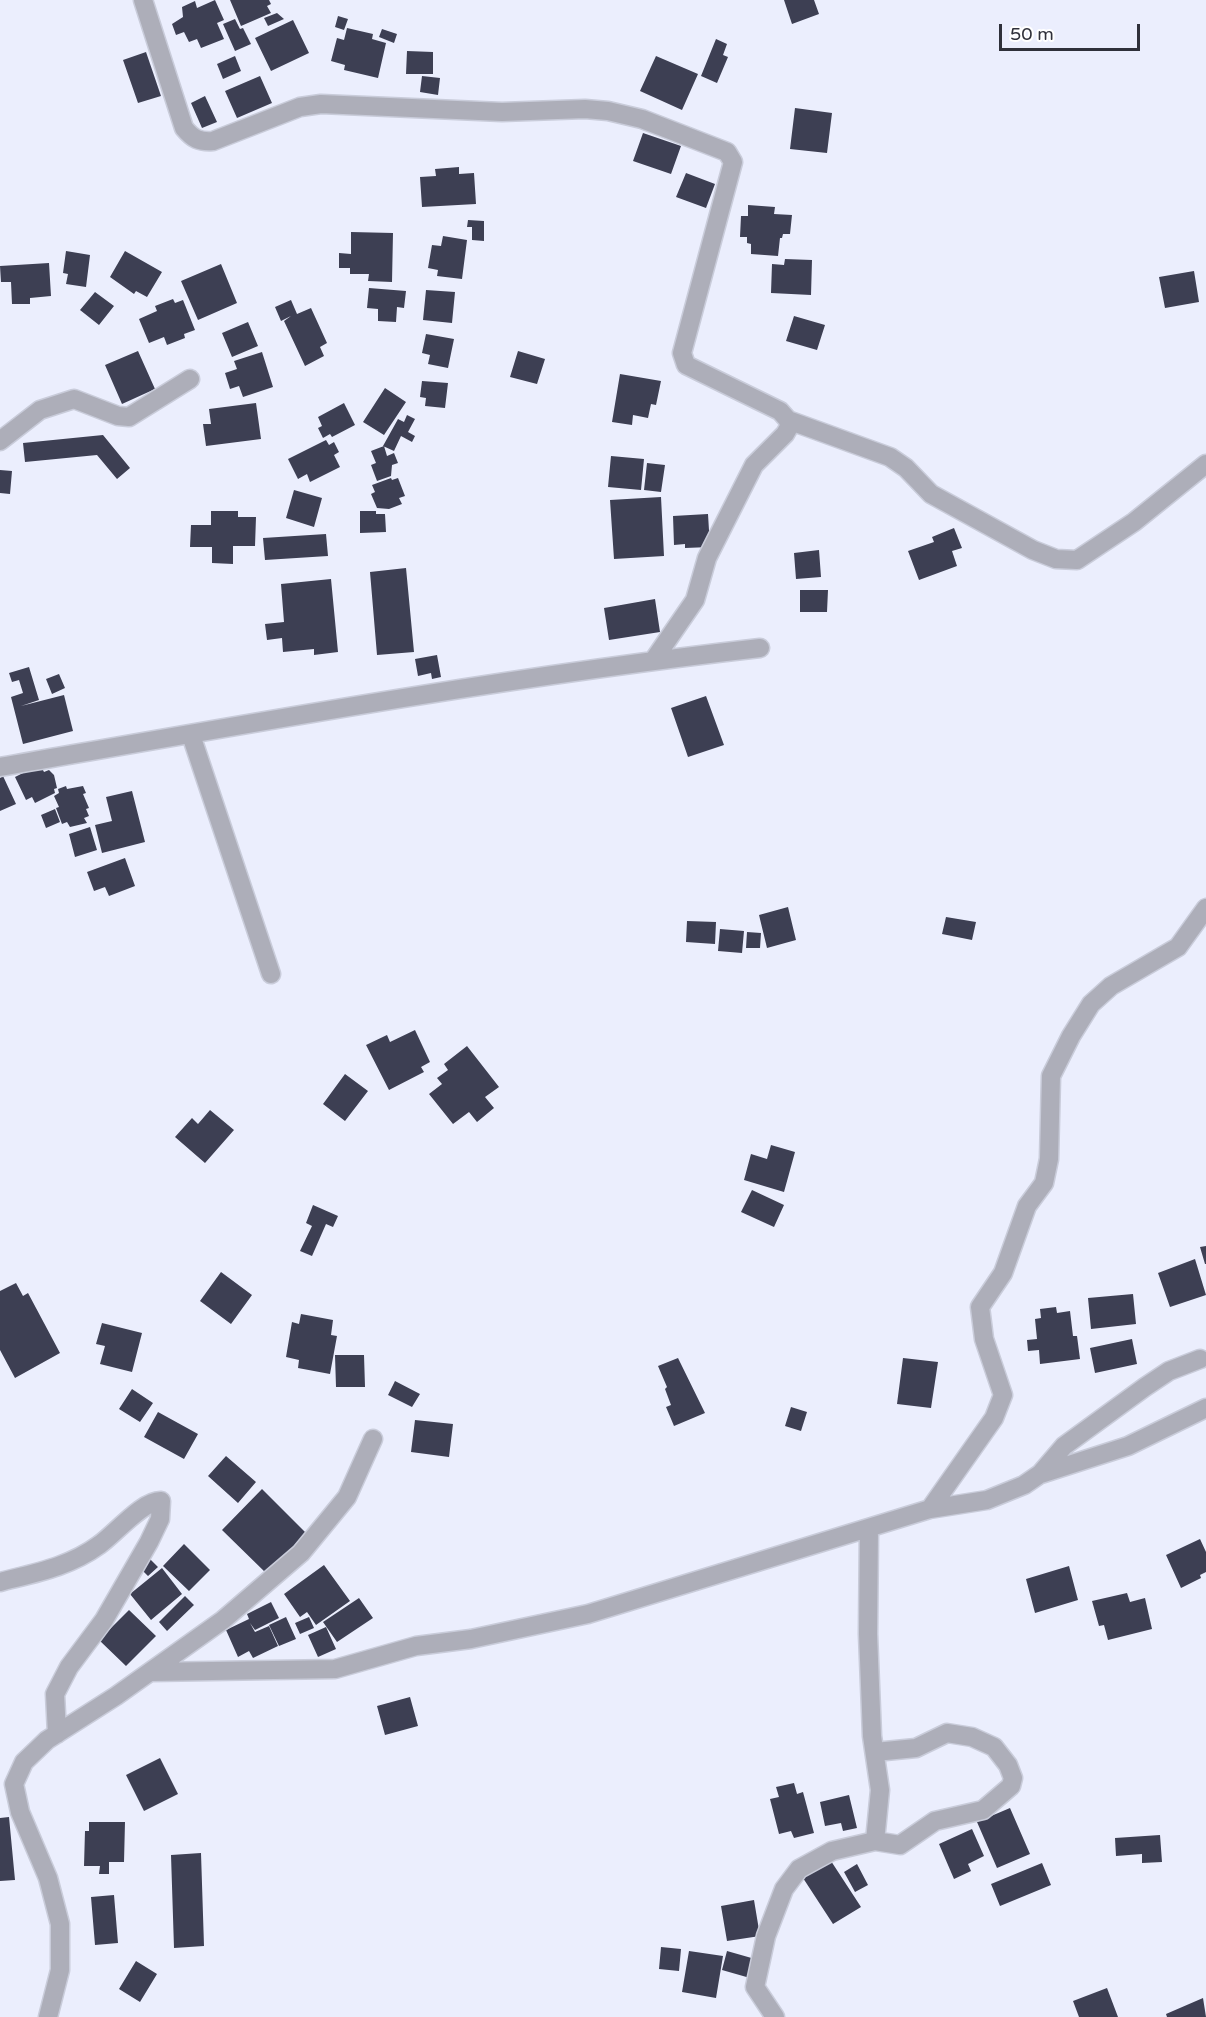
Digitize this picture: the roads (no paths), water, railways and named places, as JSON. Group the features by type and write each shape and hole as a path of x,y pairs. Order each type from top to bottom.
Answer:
{"street":[{"path":"143,0 184,128 192,137 201,142 213,141 300,107 321,104 502,112 585,109 642,119 727,152 733,162 682,353 686,365 780,411 788,420 890,457 906,468 931,495 1033,550 1056,559 1077,560 1134,522 1206,464"},
{"path":"0,441 40,410 69,400 79,400 118,416 129,417 190,379"},
{"path":"653,661 695,600 707,558 754,465 785,434 789,427 788,420"},
{"path":"0,767 653,661 760,648"},
{"path":"191,735 271,974"},
{"path":"930,1509 994,1418 1003,1395 984,1339 980,1307 1003,1273 1027,1206 1044,1183 1049,1159 1051,1076 1071,1036 1091,1004 1111,986 1178,947 1206,908"},
{"path":"151,1672 335,1669 416,1646 492,1635 588,1614 930,1509 987,1500 1024,1485 1040,1474 1064,1446 1145,1387 1169,1371 1200,1359"},
{"path":"1040,1474 1128,1446 1206,1408"},
{"path":"48,2017 60,1970 60,1924 48,1878 20,1812 14,1784 24,1762 57,1734 151,1672 223,1620 301,1553 347,1497 373,1439"},
{"path":"0,1582 63,1566 97,1546 123,1526 142,1506 154,1500 161,1501 160,1518 149,1542 104,1620 69,1667 55,1694 57,1734"},
{"path":"869,1528 868,1634 875,1752 880,1790 875,1841"},
{"path":"775,2017 755,1987 766,1936 784,1889 799,1869 832,1851 875,1841 900,1845 935,1821 983,1810 1011,1786 1013,1778 1008,1765 994,1746 972,1737 948,1733 916,1748 875,1752"}]}
